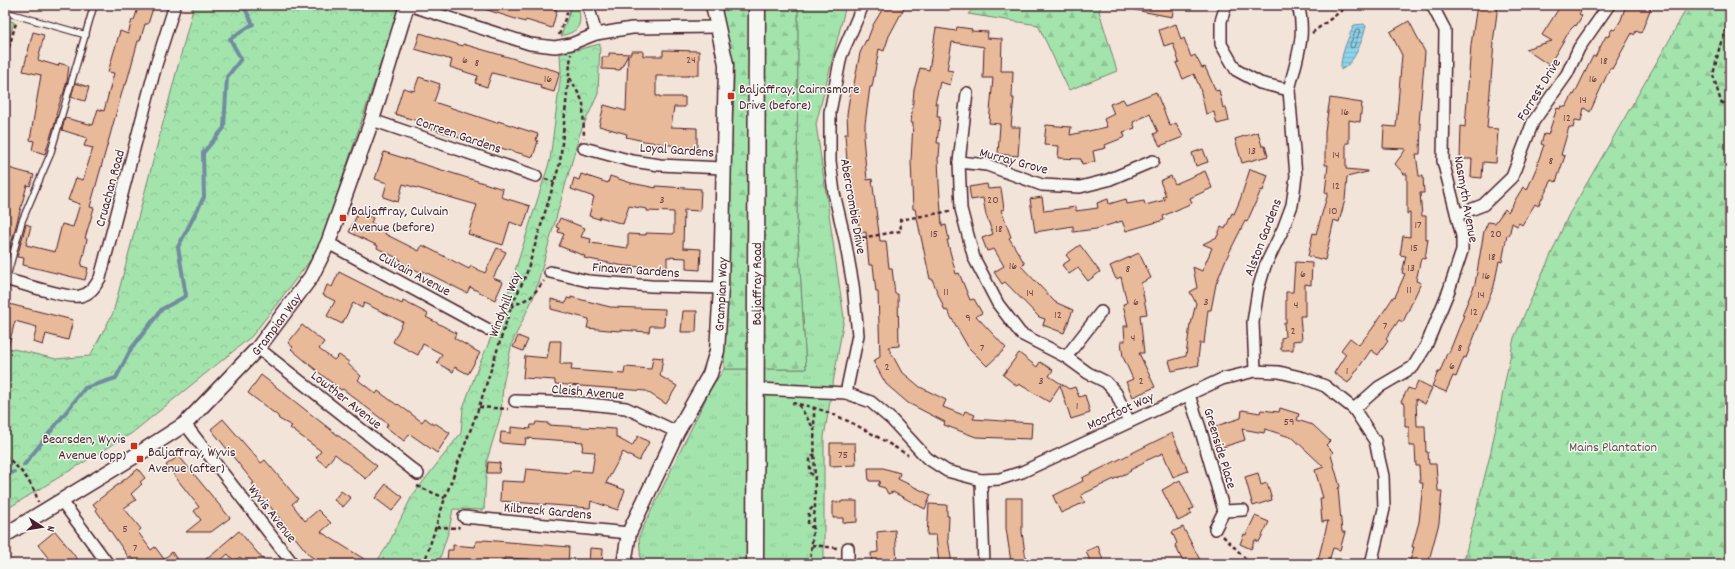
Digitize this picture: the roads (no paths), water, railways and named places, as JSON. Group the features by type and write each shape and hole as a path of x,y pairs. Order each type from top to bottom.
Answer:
{"main road":[{"name":"Baljaffray Road","path":"755,564 757,5"}],"street":[{"name":"Cruachan Road","path":"6,279 68,296 80,296 88,293 95,287 100,278 156,64 175,5"},
{"path":"408,5 530,44 546,47 571,44 596,34 632,28 719,27"},
{"name":"Grampian Way","path":"5,535 185,424 258,348 311,277 328,243 372,120 408,5"},
{"path":"588,5 596,34"},
{"name":"Grampian Way","path":"624,564 629,533 677,432 710,374 717,351 721,288 722,168 726,64 713,5"},
{"name":"Abercrombie Drive","path":"846,392 858,335 853,285 845,240 834,193 830,161 830,112 841,56 863,5"},
{"path":"1226,5 1221,21 1221,44 1236,70 1260,83 1289,90"},
{"name":"Alston Gardens","path":"1255,371 1253,322 1258,290 1265,266 1283,229 1292,205 1296,176 1289,90 1302,41 1302,18 1298,5"},
{"name":"Nasmyth Avenue","path":"1354,409 1379,387 1413,367 1426,346 1449,290 1462,251 1462,236 1443,161 1445,30 1432,5"},
{"name":"Forrest Drive","path":"1457,215 1484,205 1512,177 1533,122 1567,74 1579,48 1609,5"},
{"path":"967,93 959,162 961,209 974,258 998,304 1021,334 1066,357 1088,373 1106,382 1116,393 1129,422"},
{"name":"Correen Gardens","path":"372,120 536,176"},
{"name":"Loyal Gardens","path":"584,148 632,161 660,165 722,168"},
{"name":"Murray Grove","path":"959,162 987,165 1042,185 1080,187 1108,180 1153,161"},
{"name":"Culvain Avenue","path":"328,243 487,329"},
{"name":"Finaven Gardens","path":"550,272 588,281 651,286 721,288"},
{"path":"1066,357 1101,312"},
{"name":"Lowther Avenue","path":"258,348 418,474"},
{"name":"Moorfoot Way","path":"756,389 846,392 871,402 892,420 927,458 947,471 981,480 1000,479 1022,472 1222,379 1255,371 1279,372 1304,378 1325,386 1354,409 1375,441 1383,476 1384,509 1371,564"},
{"name":"Greenside Place","path":"1188,395 1200,428 1224,511 1215,529"},
{"name":"Cleish Avenue","path":"515,401 579,403 626,408 677,432"},
{"name":"Wyvis Avenue","path":"185,424 293,564"},
{"path":"981,480 984,564"},
{"path":"62,500 108,564"},
{"name":"Greenside Place","path":"1224,511 1243,510"},
{"name":"Kilbreck Gardens","path":"464,517 629,533"},
{"path":"848,548 848,564"}],"lane":[{"path":"6,279 22,221 50,155 94,5"},
{"path":"5,12 86,35"}],"water":[{"path":"1364,24 1366,26 1354,57 1346,67 1341,70 1343,53 1354,25"}],"waterway":[{"path":"24,465 85,388 116,378 131,349 162,309 186,296 178,247 204,197 203,153 224,128 227,77 241,59 230,39 253,24 243,5"},
{"path":"5,476 14,472"}],"place":[{"name":"Baljaffray, Cairnsmore Drive (before)","path":"731,96"},
{"name":"Baljaffray, Culvain Avenue (before)","path":"343,218"},
{"name":"Bearsden, Wyvis Avenue (opp)","path":"134,446"},
{"name":"Baljaffray, Wyvis Avenue (after)","path":"140,459"}],"park label":[{"name":"Mains Plantation","path":"1613,446"}]}
